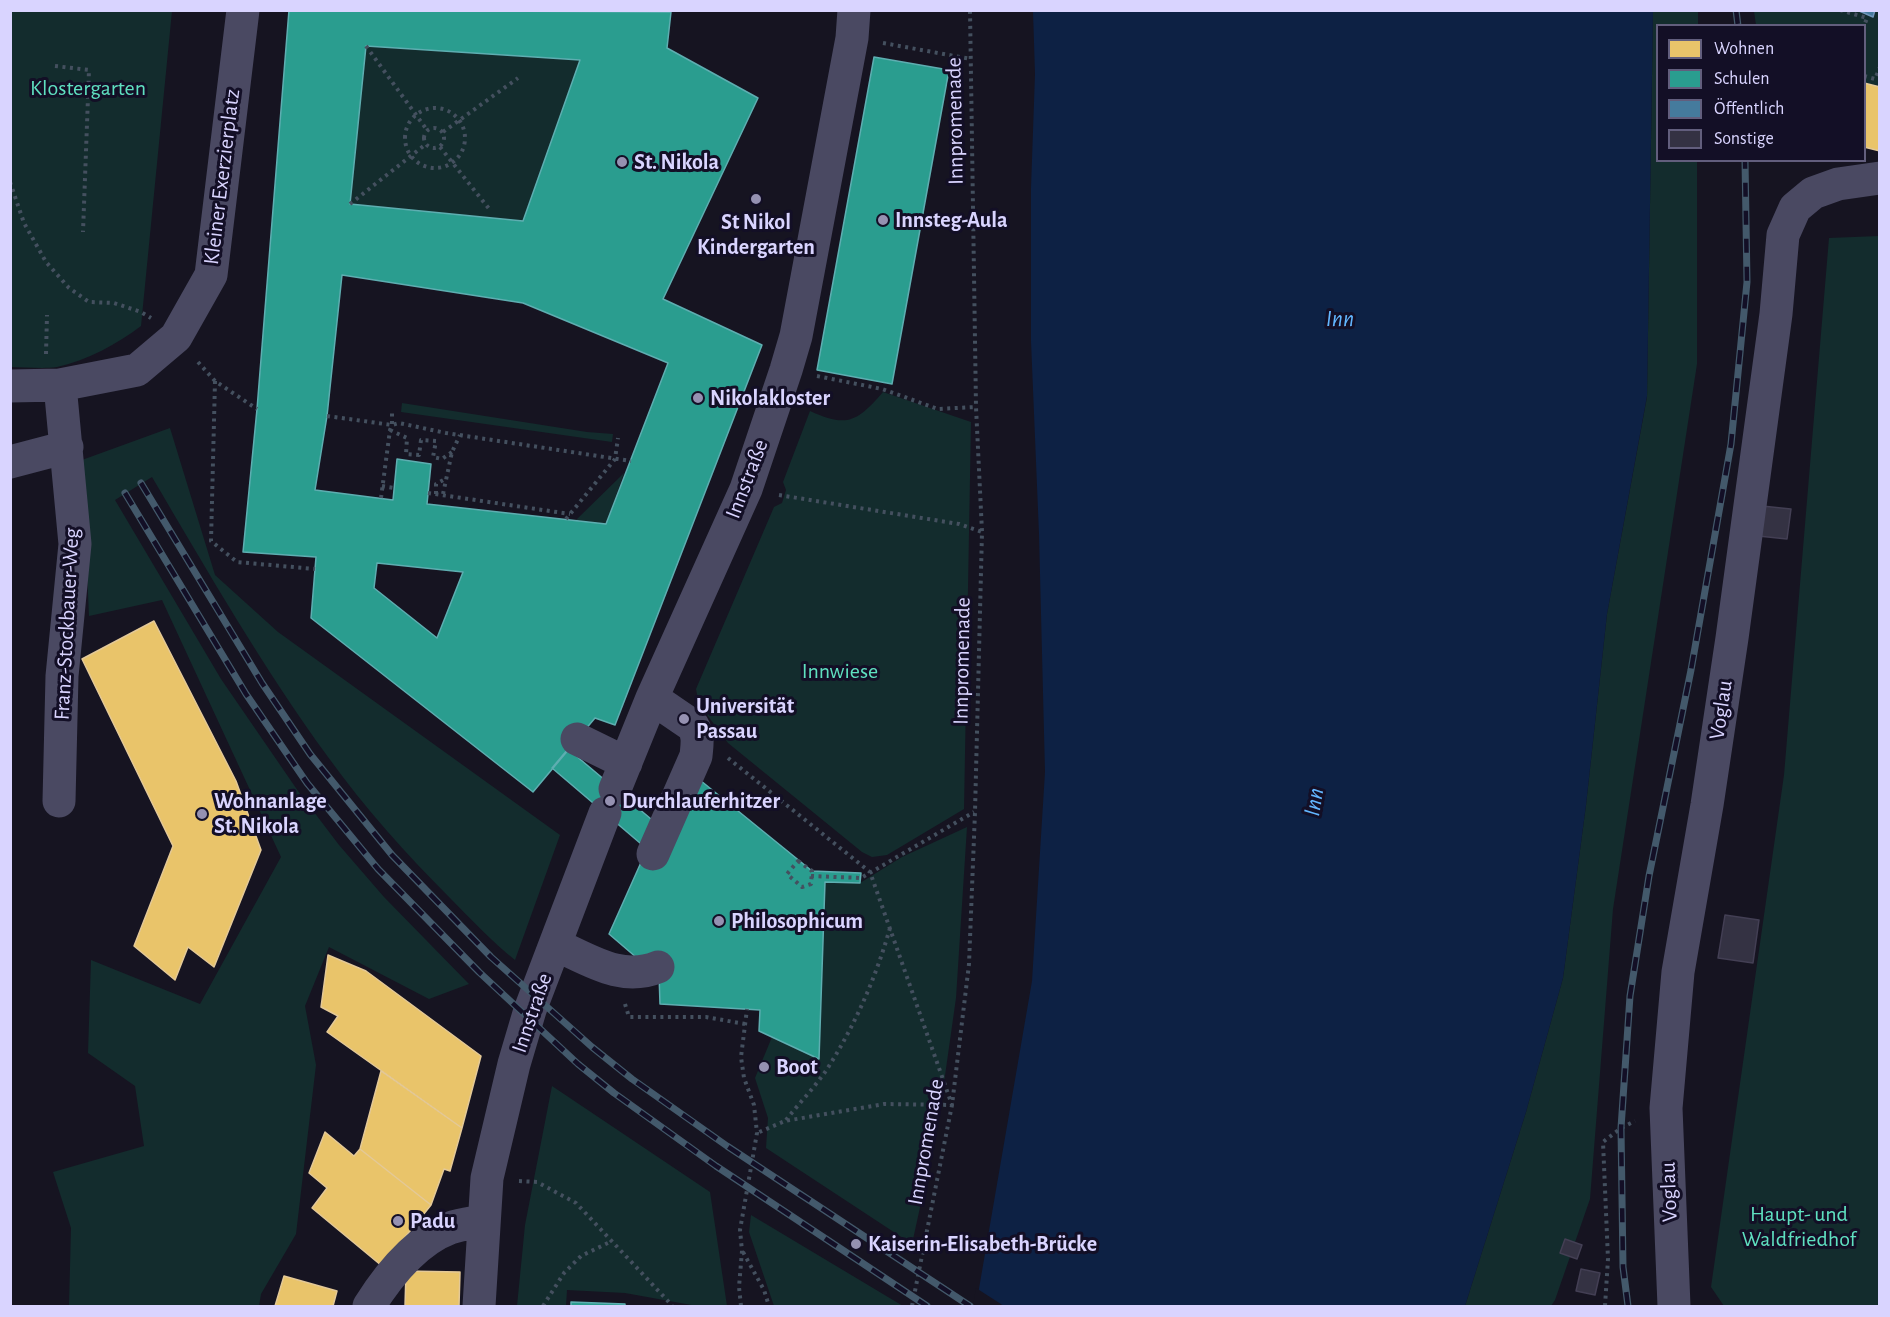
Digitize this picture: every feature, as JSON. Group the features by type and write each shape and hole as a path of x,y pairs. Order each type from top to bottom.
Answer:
{"street":[{"name":"Kleiner Exerzierplatz","path":"10,386 60,384 137,370 176,337 211,275 243,10"},
{"name":"Innstraße","path":"479,1306 487,1178 514,1064 530,1010 615,788 652,698 746,489 786,370 796,336 853,24"},
{"name":"Voglau","path":"1674,1306 1666,1108 1678,972 1707,805 1732,638 1776,314 1783,235 1795,208 1813,193 1838,184 1880,178"},
{"name":"Franz-Stockbauer-Weg","path":"59,801 62,676 75,544 60,384"},
{"path":"10,462 67,447"},
{"path":"652,698 693,726 697,733 696,756 653,854"},
{"path":"577,739 615,788"},
{"path":"556,945 616,972 633,973 658,967"},
{"path":"369,1306 399,1266 423,1243 450,1228 483,1221"}],"path":[{"name":"Innpromenade","path":"912,1306 952,1106 969,964 981,531 976,407 970,10"},
{"path":"1840,10 1867,18 1865,24"},
{"path":"853,24 971,59"},
{"path":"366,46 427,130"},
{"path":"55,66 89,70 83,232"},
{"path":"1866,77 1875,79 1880,67"},
{"path":"444,132 518,78"},
{"path":"430,108 447,110 460,120 465,134 463,152 453,163 437,169 423,167 410,156 404,140 406,126 415,115 430,108"},
{"path":"427,130 438,128 444,132 445,138 440,147"},
{"path":"427,130 424,139 426,144 435,148 440,147"},
{"path":"350,204 426,144"},
{"path":"440,147 490,210"},
{"path":"10,182 24,223 46,262 69,288 89,302 114,303"},
{"path":"205,370 215,381 257,409"},
{"path":"786,370 882,389 938,409 976,407"},
{"path":"215,381 211,541 237,562 315,569"},
{"path":"381,498 392,411"},
{"path":"327,416 391,428 407,438 406,454 419,454 421,440 436,441 433,457 442,459 452,452"},
{"path":"391,428 399,423 460,435 631,461"},
{"path":"443,494 452,452 460,435"},
{"path":"566,519 615,459 618,438"},
{"path":"436,494 436,484 447,478"},
{"path":"382,486 394,488"},
{"path":"746,489 959,524 981,531"},
{"path":"428,493 570,514"},
{"path":"697,733 870,872 952,1106 884,1104 785,1121 757,1133"},
{"path":"811,876 861,878 975,812"},
{"path":"798,861 812,871 811,876 811,884 802,886 787,874 798,861"},
{"path":"785,1121 827,1068 850,1029 879,965 890,927"},
{"path":"616,972 629,1017 706,1017 744,1024"},
{"path":"741,1306 740,1230 757,1133 754,1105 744,1078 741,1057 747,1009"},
{"path":"1605,1306 1608,1259 1603,1142 1621,1128"},
{"path":"537,1182 576,1203 672,1306"},
{"path":"543,1306 564,1273 581,1256 612,1241"},
{"path":"742,1251 764,1290 769,1306"},
{"path":"664,1306 667,1300"}],"green space":[{"name":"Klostergarten","path":"11,11 172,11 141,326 102,351 57,367 11,367"},
{"path":"1653,11 1698,11 1698,24 1656,24 1656,162 1697,162 1697,364 1613,909 1590,1199 1551,1306 1465,1306 1526,1112 1563,978 1586,805 1607,614 1647,397"},
{"path":"1754,11 1879,11 1879,87 1866,83 1866,24 1756,24"},
{"path":"366,46 580,60 523,221 350,204"},
{"name":"Haupt- und Waldfriedhof","path":"1879,236 1879,1306 1724,1306 1711,1287 1784,775 1829,238"},
{"name":"Innwiese","path":"883,392 971,422 964,809 887,855 872,857 862,852 728,743 699,704 696,689 774,507 782,503 786,490 783,482 810,411 833,419 851,419 866,410"},
{"path":"402,403 587,432 613,434 612,442 401,412"},
{"path":"170,428 215,575 278,632 560,835 515,960 481,930 417,864 342,776 259,654 152,477 115,500 221,679 298,791 339,845 384,897 469,984 429,999 329,947 305,1006 316,1065 296,1234 261,1294 259,1306 69,1306 71,1228 53,1172 144,1146 135,1086 88,1053 91,960 200,1004 281,857 162,600 89,616 82,460"},
{"path":"624,473 606,524 576,520"},
{"path":"967,827 956,998 938,1125 912,1244 766,1148 768,1118 755,1078 772,1037 819,1059 825,882 860,883 902,857"},
{"path":"552,1086 710,1192 727,1306 697,1306 625,1293 567,1290 566,1306 517,1306 525,1225"},
{"path":"751,1215 903,1306 774,1306 749,1232"}],"water":[{"name":"Inn","path":"1033,11 1653,11 1647,396 1607,614 1586,805 1563,978 1526,1112 1465,1306 976,1306 1032,981 1045,772 1031,341 1031,188 1035,74"}],"pier":[{"path":"976,1288 1004,1306 973,1306"}],"building: Wohnen":[{"path":"1866,84 1880,87 1880,151 1866,148"},
{"name":"Wohnanlage St. Nikola","path":"154,621 236,781 261,850 214,967 188,947 175,980 134,946 173,846 82,659"},
{"path":"328,955 366,971 481,1056 462,1128 327,1032 338,1016 321,1007"},
{"path":"381,1071 462,1128 450,1171 444,1169 431,1205 360,1149"},
{"path":"325,1132 354,1156 360,1149 431,1205 382,1266 312,1208 327,1188 309,1173"},
{"path":"406,1271 460,1272 459,1306 405,1306"},
{"path":"284,1276 337,1291 333,1306 275,1306"}],"building: Schulen":[{"name":"Nikolakloster","path":"289,10 671,12 667,48 758,98 663,299 762,345 615,725 595,718 533,792 311,618 316,557 243,552 257,409","holes":["366,46 580,60 523,221 350,204","342,275 523,303 668,363 606,524 427,504 431,464 397,459 393,500 315,490 327,416","377,563 463,572 437,638 374,588"]},
{"name":"Innsteg-Aula","path":"874,57 949,70 892,384 817,370"},
{"name":"Durchlauferhitzer","path":"568,749 670,835 647,849 552,768"},
{"name":"Philosophicum","path":"695,776 812,871 861,873 860,883 825,882 819,1059 759,1031 760,1010 660,1004 659,974 609,934 647,849"},
{"path":"571,1302 625,1304 625,1306 571,1306"}],"building: Öffentlich":[{"path":"1857,10 1875,10 1873,17"}],"building: Sonstige":[{"path":"1762,506 1791,509 1787,539 1758,536"},
{"path":"1725,915 1759,920 1753,963 1718,958"},
{"path":"1565,1239 1582,1245 1577,1259 1560,1253"},
{"path":"1581,1269 1600,1273 1595,1295 1576,1291"}],"railway":[{"path":"1736,10 1738,24"},
{"path":"1628,1306 1623,1267 1621,1128 1630,996 1649,876 1691,670 1731,444 1747,282 1745,162"},
{"path":"141,483 262,683 310,754 392,855 491,957 592,1047 632,1079 727,1146 970,1306"},
{"path":"125,493 246,694 307,783 378,869 479,972 578,1064 614,1093 716,1166 927,1306"}],"place":[{"name":"St. Nikola","path":"622,162"},
{"name":"St Nikol Kindergarten","path":"756,199"},
{"name":"Innsteg-Aula","path":"883,220"},
{"name":"Nikolakloster","path":"698,398"},
{"name":"Universität Passau","path":"684,719"},
{"name":"Durchlauferhitzer","path":"610,801"},
{"name":"Wohnanlage St. Nikola","path":"202,814"},
{"name":"Philosophicum","path":"719,921"},
{"name":"Boot","path":"764,1067"},
{"name":"Padu","path":"398,1221"},
{"name":"Kaiserin-Elisabeth-Brücke","path":"856,1244"}]}
